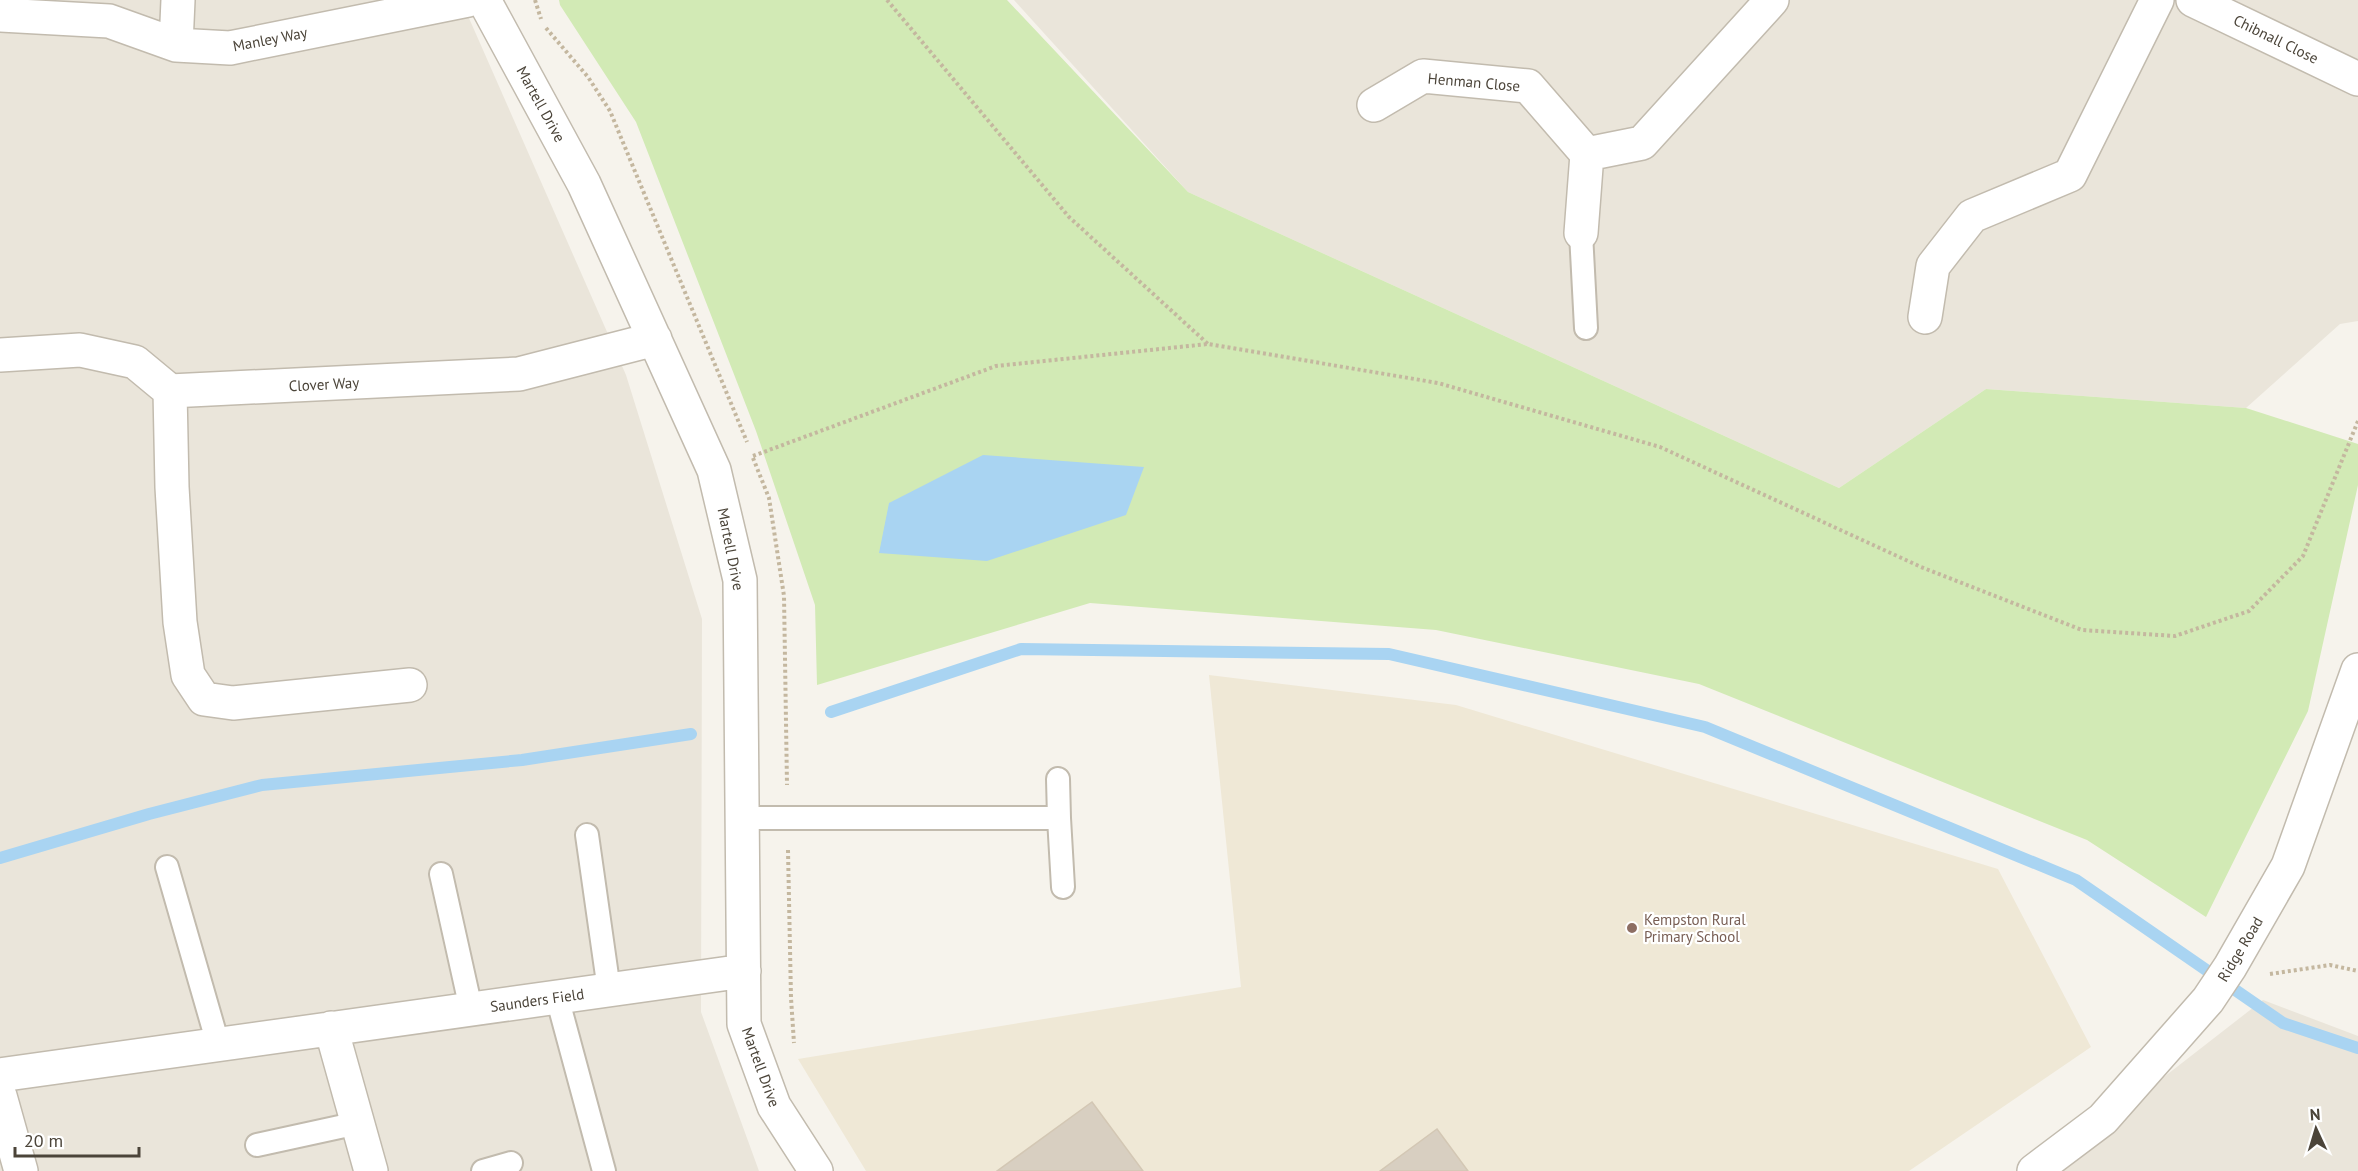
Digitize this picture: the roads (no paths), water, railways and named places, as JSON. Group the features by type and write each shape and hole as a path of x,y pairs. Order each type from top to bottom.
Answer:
{"street":[{"path":"176,45 178,0"},
{"name":"Manley Way","path":"0,15 110,21 176,45 230,48 468,0"},
{"name":"Martell Drive","path":"484,0 584,184 714,470 740,580 744,1024 774,1106 816,1171"},
{"path":"1581,233 1587,154 1642,143 1772,0"},
{"path":"1925,317 1933,266 1972,216 2070,175 2157,0"},
{"name":"Chibnall Close","path":"2193,0 2358,79"},
{"name":"Henman Close","path":"1374,105 1423,76 1528,86 1587,154"},
{"name":"Clover Way","path":"170,391 519,374 655,339"},
{"path":"0,355 80,350 135,362 170,391 172,487 180,622 188,675 204,699 233,703 410,685"},
{"name":"Ridge Road","path":"2034,1171 2103,1119 2208,1000 2230,967 2288,866 2358,670"},
{"name":"Saunders Field","path":"0,1075 744,971"},
{"path":"331,1028 371,1171"},
{"path":"0,1096 21,1171"}],"lane":[{"path":"1581,233 1586,328"},
{"path":"1058,779 1064,887"},
{"path":"741,818 1059,818"},
{"path":"586,835 609,990"},
{"path":"166,867 218,1044"},
{"path":"441,874 471,1008"},
{"path":"557,997 604,1171"},
{"path":"257,1145 358,1123"},
{"path":"483,1171 511,1163"}],"water":[{"path":"983,455 1144,467 1126,515 987,561 879,553 889,503"}],"waterway":[{"path":"831,712 1021,649 1389,654 1705,727 2076,880 2283,1023 2358,1048"},
{"path":"0,858 149,814 262,785 522,760 691,734"}],"place":[{"name":"Kempston Rural Primary School","path":"1632,928"}]}
